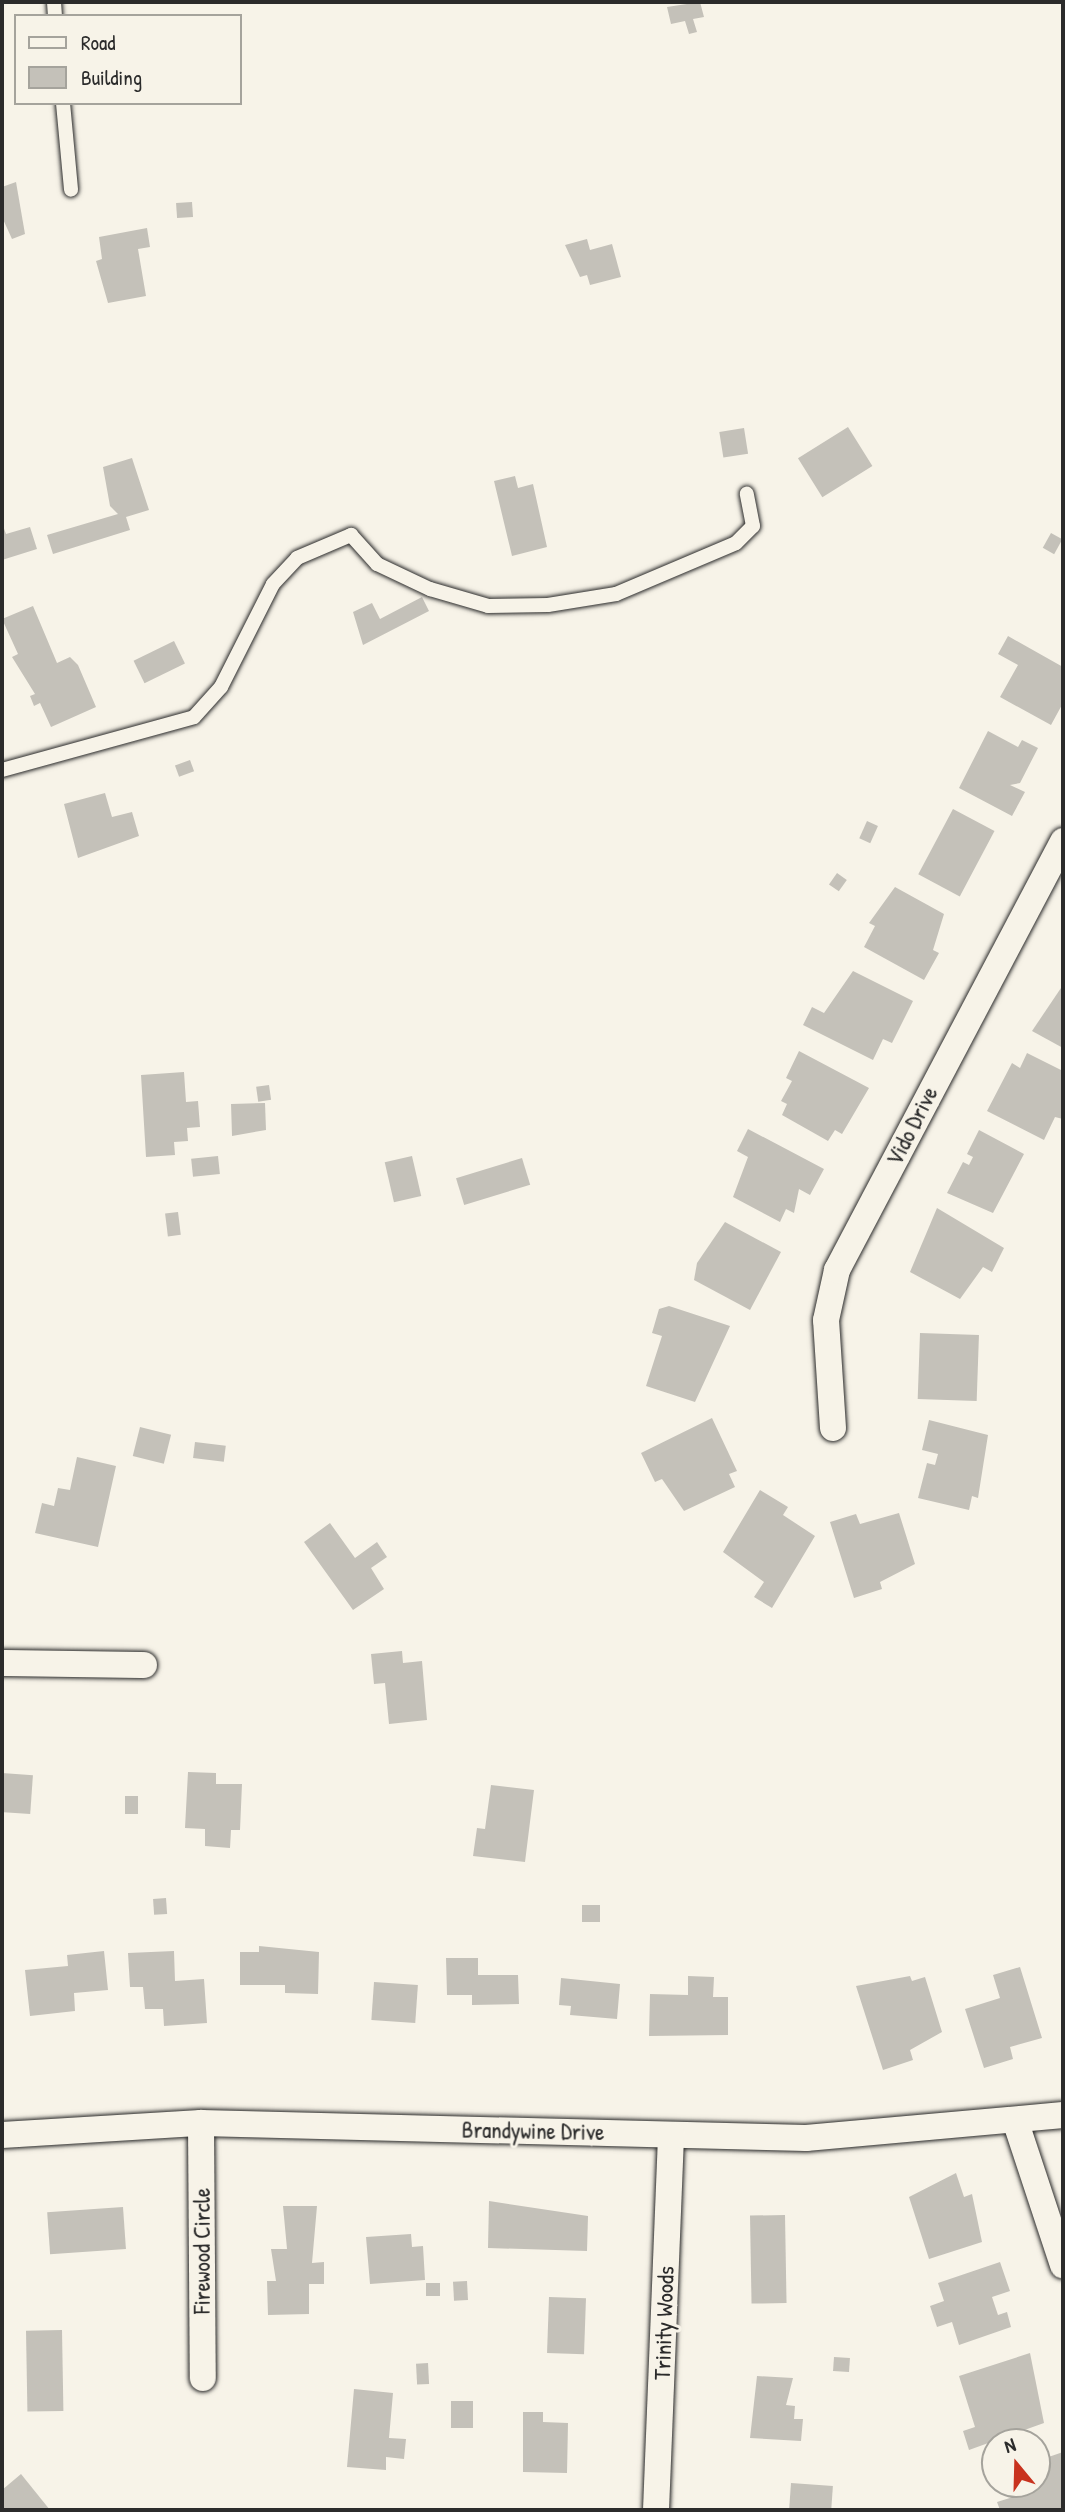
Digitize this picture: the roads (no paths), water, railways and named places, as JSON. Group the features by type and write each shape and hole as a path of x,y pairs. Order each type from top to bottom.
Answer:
{"street":[{"name":"Vido Drive","path":"833,1429 826,1320 837,1270 1063,841"},
{"path":"2,1663 144,1665"},
{"name":"Brandywine Drive","path":"2,2136 201,2123 806,2138 1016,2123 1063,2115"},
{"name":"Firewood Circle","path":"201,2123 203,2378"},
{"path":"1016,2123 1063,2265"},
{"name":"Trinity Woods","path":"656,2510 670,2135"}],"lane":[{"path":"63,105 71,190"},
{"path":"2,771 194,717 220,687 273,584 297,558 351,535 377,564 430,589 488,606 548,605 616,594 736,543 753,526 747,494"}]}
